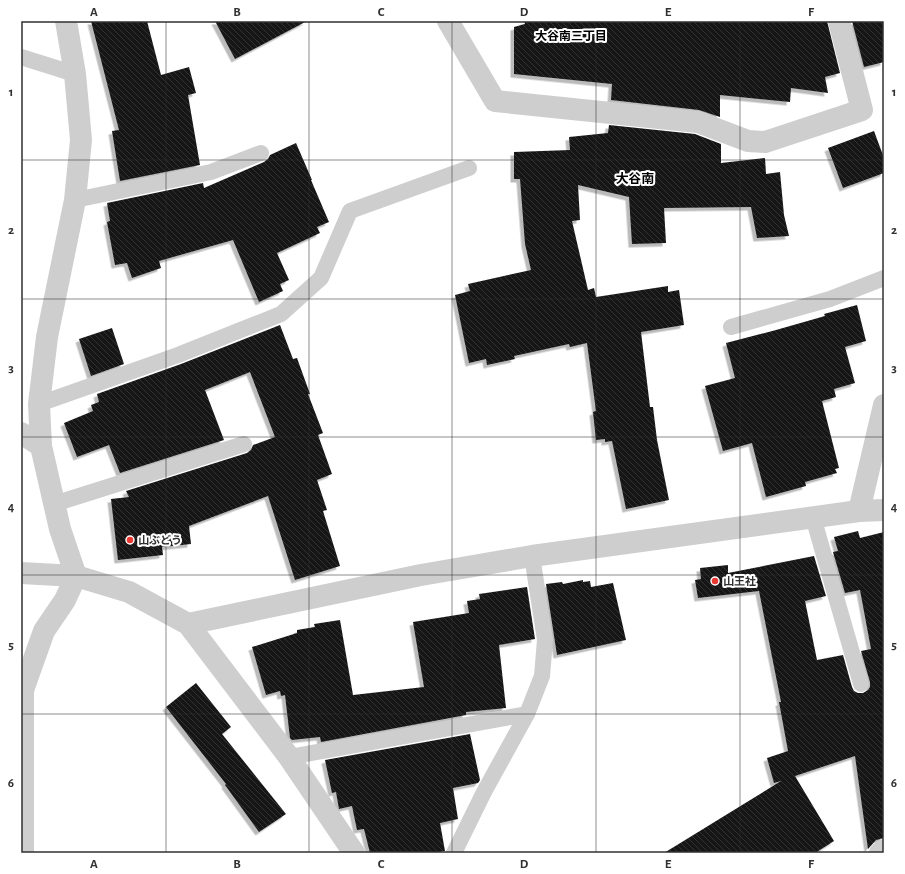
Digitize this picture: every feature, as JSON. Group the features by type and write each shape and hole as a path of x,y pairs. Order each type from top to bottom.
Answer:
{"street":[{"path":"23,853 23,690 44,631 65,600 76,576 60,529 41,446 39,404 47,337 75,200 81,140 75,74 66,21"},
{"path":"448,21 495,101 698,122 748,141 765,142 862,110 839,21"},
{"path":"859,511 884,405"},
{"path":"21,433 41,446"},
{"path":"188,624 421,575 532,556 813,517 859,511 884,510"},
{"path":"21,573 76,576 129,592 188,624 289,757 354,853"},
{"path":"880,853 884,850"}],"lane":[{"path":"21,57 75,74"},
{"path":"75,200 210,172 261,153"},
{"path":"39,404 178,355 281,314 321,278 350,210 469,168"},
{"path":"731,327 830,299 884,278"},
{"path":"54,504 244,444"},
{"path":"813,517 861,684"},
{"path":"454,853 484,792 527,714 542,676 545,640 532,556"},
{"path":"289,757 527,714"}],"building":[{"path":"91,21 147,21 161,75 189,67 196,93 188,95 200,165 120,181 112,131 119,130"},
{"path":"215,21 307,21 235,59"},
{"path":"524,21 827,21 840,73 825,77 828,93 791,88 790,102 720,95 720,117 699,110 611,100 612,84 514,74 514,27 525,24"},
{"path":"852,21 884,21 884,62 864,67"},
{"path":"609,125 695,134 721,144 721,163 765,158 766,174 780,172 784,215 789,236 757,238 751,207 664,208 666,243 632,244 629,197 578,185 580,220 572,221 588,290 594,288 596,297 668,286 668,292 679,290 684,325 641,332 650,407 653,407 657,440 669,500 626,509 612,441 605,442 605,439 596,440 593,412 596,411 587,343 570,347 569,344 514,356 515,359 487,365 486,359 469,363 455,295 470,291 468,284 531,270 525,244 520,179 514,179 514,152 570,150 569,137 608,133"},
{"path":"874,131 884,158 884,173 843,188 828,148"},
{"path":"296,143 329,222 317,227 320,233 277,253 289,280 280,284 283,291 259,302 233,240 159,261 161,268 132,278 127,263 115,265 107,222 110,221 107,203 203,183 204,188 264,162 270,155"},
{"path":"857,305 866,341 845,347 855,383 834,389 836,397 822,401 839,468 835,469 837,473 805,482 806,486 766,497 752,443 723,451 705,386 735,378 726,343 825,316 824,314"},
{"path":"280,325 293,359 297,358 310,394 308,394 323,433 318,435 332,474 317,480 327,510 323,511 340,566 295,580 268,496 189,526 191,544 162,547 163,555 118,560 111,499 129,497 126,491 247,453 251,450 253,445 275,437 250,372 205,390 224,440 120,473 109,445 77,457 64,423 93,411 91,405 99,402 97,394 181,364"},
{"path":"112,328 124,364 91,376 79,339"},
{"path":"858,531 860,538 884,532 884,838 876,840 868,849 855,756 795,776 834,841 815,853 664,853 781,781 774,783 767,758 788,751 779,702 781,702 759,591 698,598 695,580 701,579 700,568 728,565 728,573 814,556 826,596 805,601 817,660 843,655 854,691 863,693 870,687 870,682 861,651 871,649 860,590 845,593 833,552 838,551 834,537"},
{"path":"583,580 583,582 590,581 591,587 613,583 626,640 557,655 546,584 562,582 563,584"},
{"path":"527,587 535,639 499,645 506,708 466,712 466,715 321,742 320,737 292,740 290,738 285,695 281,696 280,691 266,695 252,647 297,633 297,630 315,627 314,624 340,620 353,695 424,687 413,622 469,613 467,601 480,599 479,594"},
{"path":"196,683 231,727 222,734 286,814 259,832 225,785 226,784 166,707"},
{"path":"470,734 480,780 478,783 453,788 458,819 440,823 445,851 432,853 370,853 364,829 357,830 352,806 339,809 336,792 332,793 325,760"}],"place":[{"name":"山ぶどう","path":"130,540"},
{"name":"山王社","path":"715,581"}],"district":[{"name":"大谷南三丁目","path":"571,36"},
{"name":"大谷南","path":"635,178"}]}
